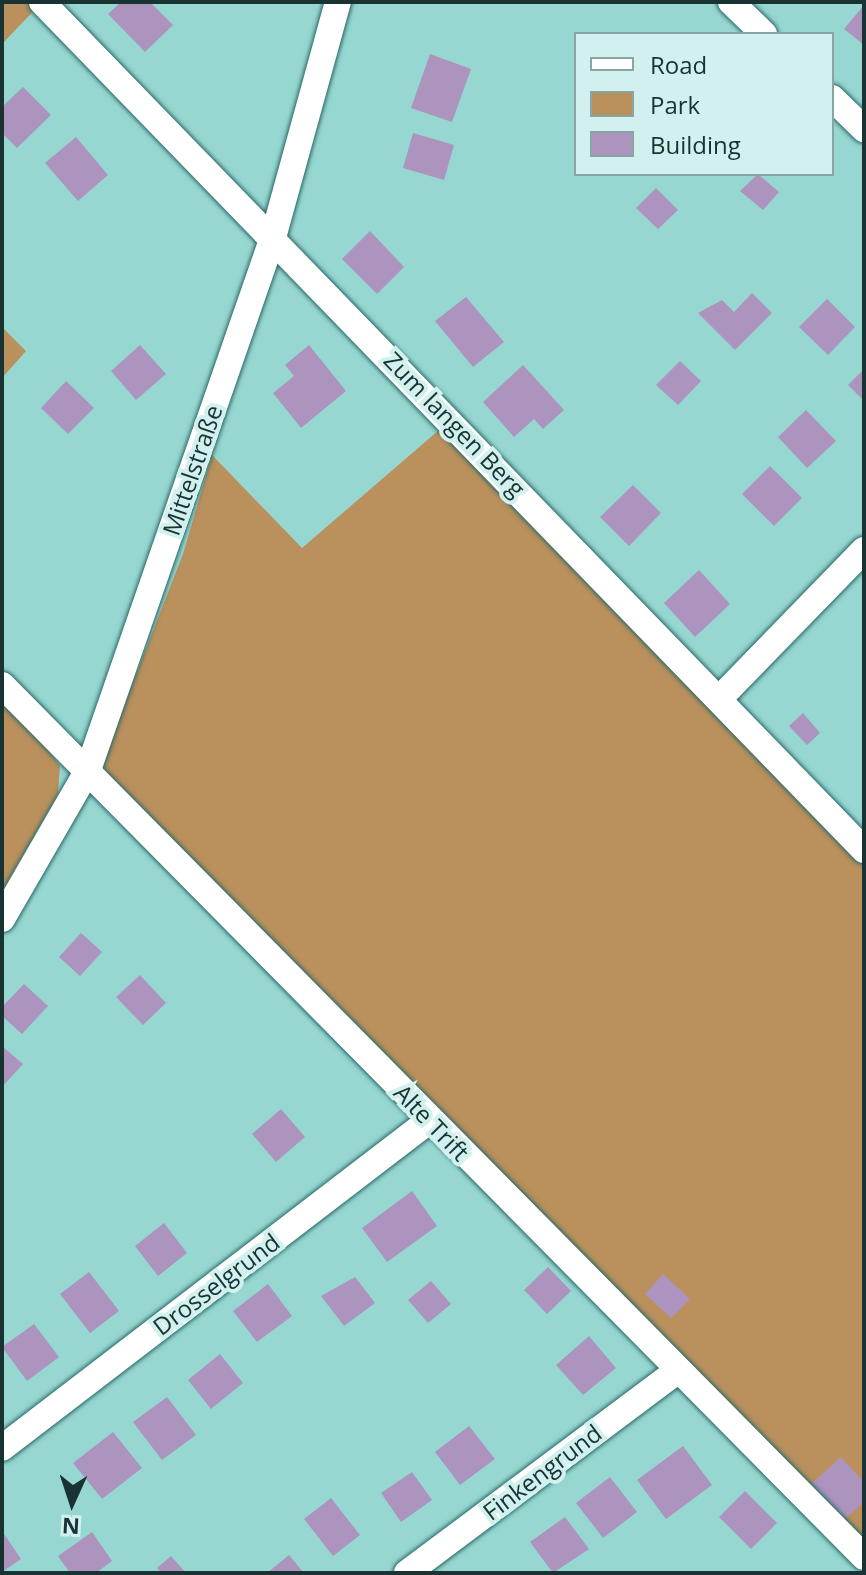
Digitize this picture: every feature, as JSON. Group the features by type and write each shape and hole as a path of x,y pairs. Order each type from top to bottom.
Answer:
{"street":[{"name":"Zum langen Berg","path":"42,2 274,234 864,850"},
{"name":"Mittelstraße","path":"2,919 88,770 274,234 338,2"},
{"path":"731,2 762,32"},
{"path":"834,100 864,129"},
{"path":"719,699 864,550"},
{"name":"Alte Trift","path":"2,685 676,1372 864,1557"},
{"name":"Drosselgrund","path":"2,1448 430,1120"},
{"name":"Finkengrund","path":"407,1573 676,1372"}],"green space":[{"path":"2,2 42,2 2,44"},
{"path":"2,327 26,351 2,378"},
{"path":"446,424 864,850 864,1557 112,783 102,762 183,554 212,455 302,548"},
{"path":"2,688 60,766 58,794 2,892"}],"building":[{"path":"121,2 150,2 173,25 145,52 108,14"},
{"path":"864,5 864,45 844,29"},
{"path":"430,54 471,69 452,122 411,108"},
{"path":"23,87 51,115 17,148 2,133 2,107"},
{"path":"413,133 454,145 444,180 403,168"},
{"path":"76,137 108,175 78,201 45,163"},
{"path":"756,176 760,176 779,192 763,210 740,191"},
{"path":"656,188 678,210 658,229 636,208"},
{"path":"370,231 404,267 377,294 342,259"},
{"path":"752,293 772,313 735,350 698,313 722,300 734,312"},
{"path":"466,297 504,342 473,367 435,321"},
{"path":"827,299 855,327 828,355 799,327"},
{"path":"140,345 166,374 136,400 111,371"},
{"path":"309,345 346,391 301,428 273,393 294,376 285,365"},
{"path":"680,361 701,381 678,405 656,385"},
{"path":"523,365 564,410 543,429 534,419 514,437 483,402"},
{"path":"864,369 864,401 848,385"},
{"path":"66,381 94,408 68,434 41,408"},
{"path":"806,410 836,441 807,468 778,437"},
{"path":"770,466 802,498 774,526 742,494"},
{"path":"633,485 661,513 629,546 600,517"},
{"path":"699,570 730,604 695,637 664,603"},
{"path":"803,713 820,733 807,745 789,726"},
{"path":"81,933 102,952 80,976 59,957"},
{"path":"140,975 166,1003 143,1025 116,997"},
{"path":"24,984 48,1006 22,1034 2,1016 2,1007"},
{"path":"2,1046 23,1064 2,1087"},
{"path":"281,1109 305,1137 276,1162 252,1134"},
{"path":"412,1191 437,1226 387,1262 362,1228"},
{"path":"164,1223 187,1253 158,1276 135,1246"},
{"path":"548,1267 571,1291 547,1314 524,1290"},
{"path":"89,1272 119,1311 90,1333 60,1294"},
{"path":"663,1274 690,1299 671,1318 645,1294"},
{"path":"355,1277 375,1303 344,1326 321,1296"},
{"path":"431,1281 451,1304 428,1323 408,1300"},
{"path":"268,1284 292,1316 257,1342 233,1311"},
{"path":"34,1324 59,1357 27,1381 2,1347"},
{"path":"589,1336 616,1368 583,1395 556,1365"},
{"path":"220,1354 243,1383 211,1409 188,1380"},
{"path":"167,1397 196,1435 162,1460 133,1422"},
{"path":"469,1426 495,1459 460,1485 435,1452"},
{"path":"113,1432 142,1468 102,1499 73,1463"},
{"path":"683,1446 712,1485 666,1519 637,1480"},
{"path":"841,1457 864,1482 864,1502 844,1520 811,1484"},
{"path":"412,1472 432,1500 401,1522 381,1493"},
{"path":"610,1477 637,1512 603,1538 576,1503"},
{"path":"745,1491 777,1523 751,1549 719,1517"},
{"path":"331,1498 360,1535 333,1556 304,1519"},
{"path":"565,1517 589,1549 553,1573 530,1542"},
{"path":"2,1531 21,1559 2,1572"},
{"path":"92,1532 112,1561 96,1573 70,1573 58,1556"},
{"path":"289,1555 304,1573 267,1573"},
{"path":"171,1556 186,1573 161,1573 157,1568"}]}
